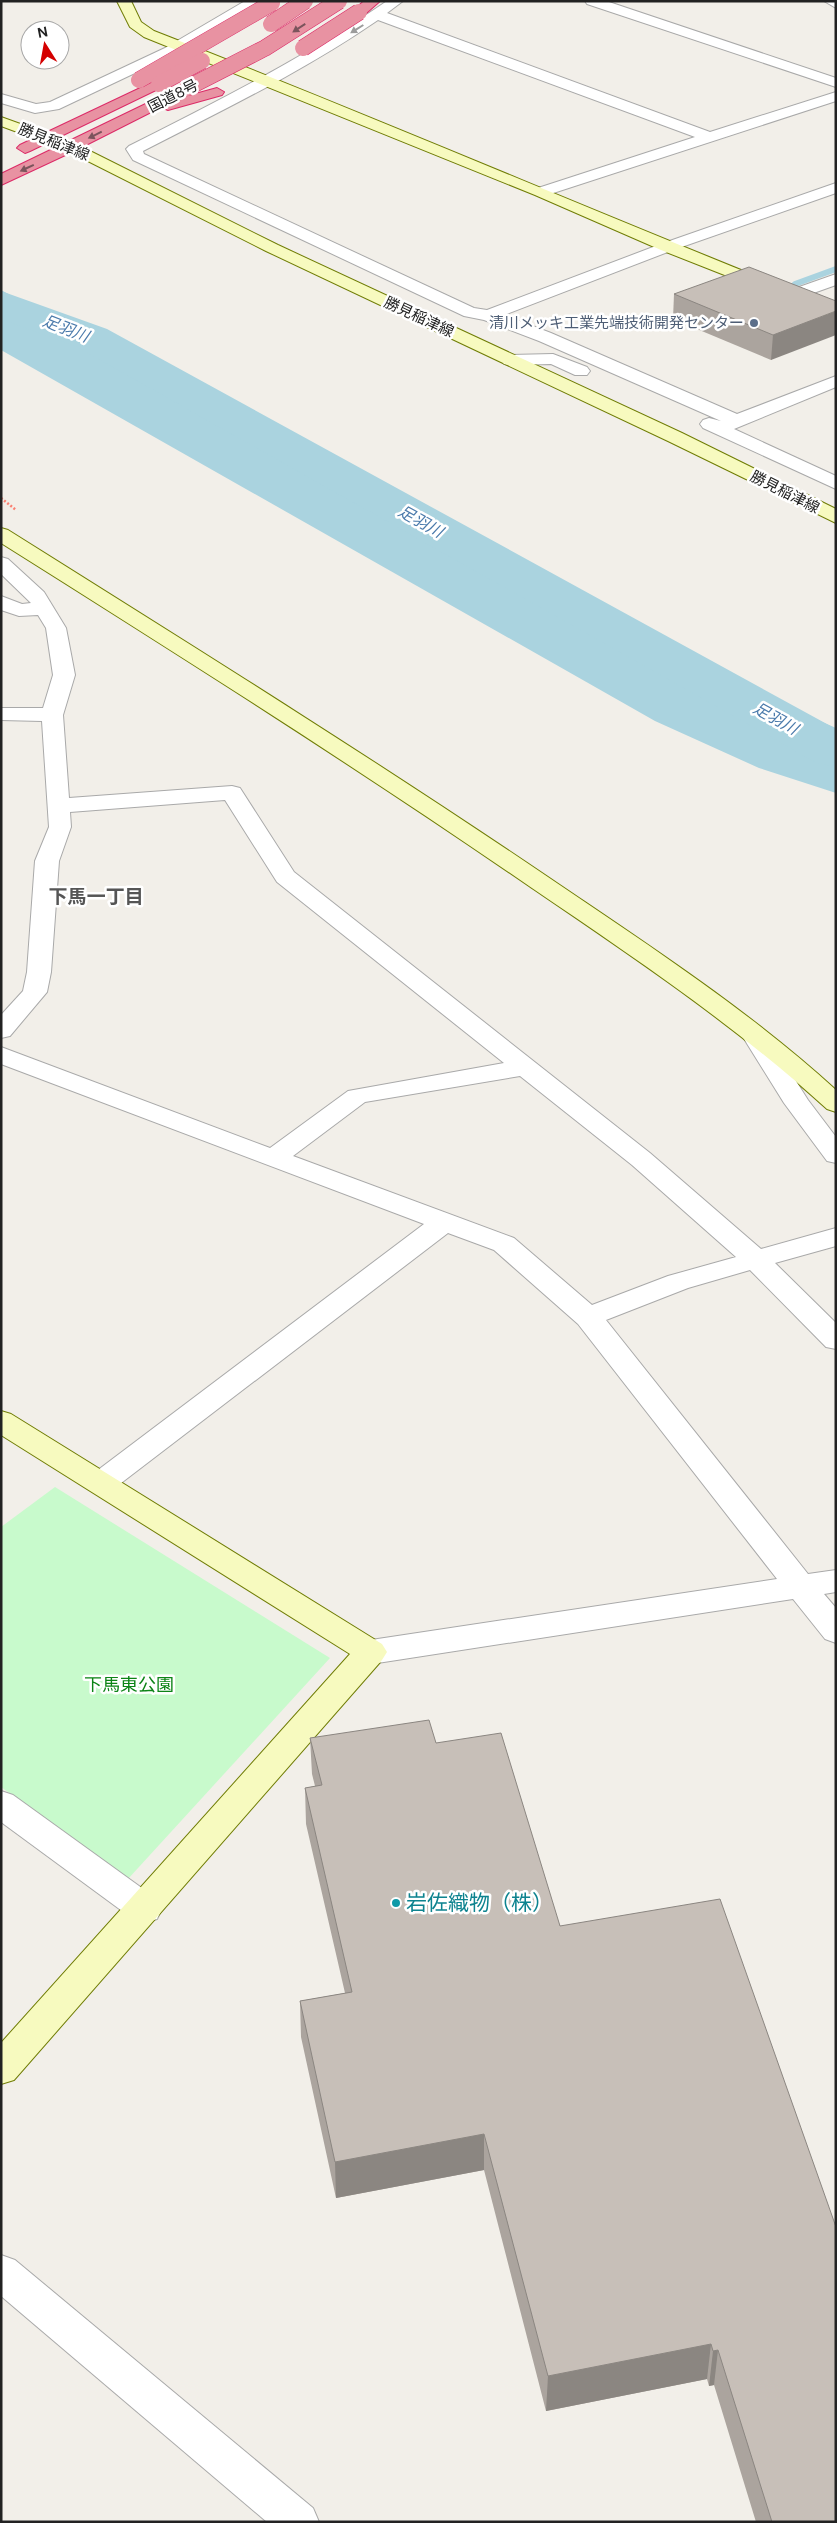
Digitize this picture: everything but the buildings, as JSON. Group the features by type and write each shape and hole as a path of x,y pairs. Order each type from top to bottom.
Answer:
{"highway":[{"path":"256,33 306,1"},
{"name":"国道8号","path":"1,180 137,114 278,41 339,1"},
{"path":"102,110 139,80 273,2"},
{"path":"137,114 217,92 303,48 359,12 376,8"},
{"name":"国道8号","path":"8,156 159,84 224,50"}],"street":[{"path":"124,1 136,24 149,34 269,81 541,192 667,247 836,314"},
{"path":"1,98 35,109 54,106 178,46 255,1"},
{"path":"396,1 376,8 269,81 134,149 138,157 470,312 488,315 545,337 737,421"},
{"path":"592,1 836,83"},
{"path":"831,1 836,4"},
{"path":"376,8 709,138"},
{"path":"541,192 836,96"},
{"name":"勝見稲津線","path":"1,121 71,147 272,248 675,437 836,518"},
{"path":"488,315 667,247 836,188"},
{"path":"792,296 836,279"},
{"path":"510,360 553,359 719,428 836,483"},
{"path":"719,428 836,382"},
{"path":"1,534 436,811 712,1002 801,1070 836,1104"},
{"path":"1,563 37,596 56,628 64,675 52,715 60,826 47,861 39,972 35,992 1,1031"},
{"path":"1,602 19,610 44,608"},
{"path":"1,714 52,715"},
{"path":"58,806 232,793 285,877 641,1158 755,1259 836,1340"},
{"path":"754,1034 797,1103 836,1154"},
{"path":"1,1055 59,1079 504,1244 588,1317 836,1632"},
{"path":"274,1158 357,1096 526,1067"},
{"path":"101,1484 444,1222"},
{"path":"588,1317 678,1282 836,1237"},
{"path":"1,1421 371,1652"},
{"path":"1,2069 145,1909 371,1652 836,1581"},
{"path":"1,1804 145,1909"},
{"path":"1,2272 298,2522"}],"green space":[{"name":"下馬東公園","path":"55,1487 330,1658 128,1879 1,1787 1,1527"}],"water":[{"path":"1,290 647,646 836,728 836,793 759,768 655,721 1,350"}],"waterway":[{"path":"795,284 836,269"},
{"name":"足羽川","path":"1,304 92,338 836,751"}],"place":[{"name":"清川メッキ工業先端技術開発センター","path":"754,323"},
{"name":"岩佐織物（株）","path":"396,1903"}],"district":[{"name":"下馬一丁目","path":"96,896"}]}
